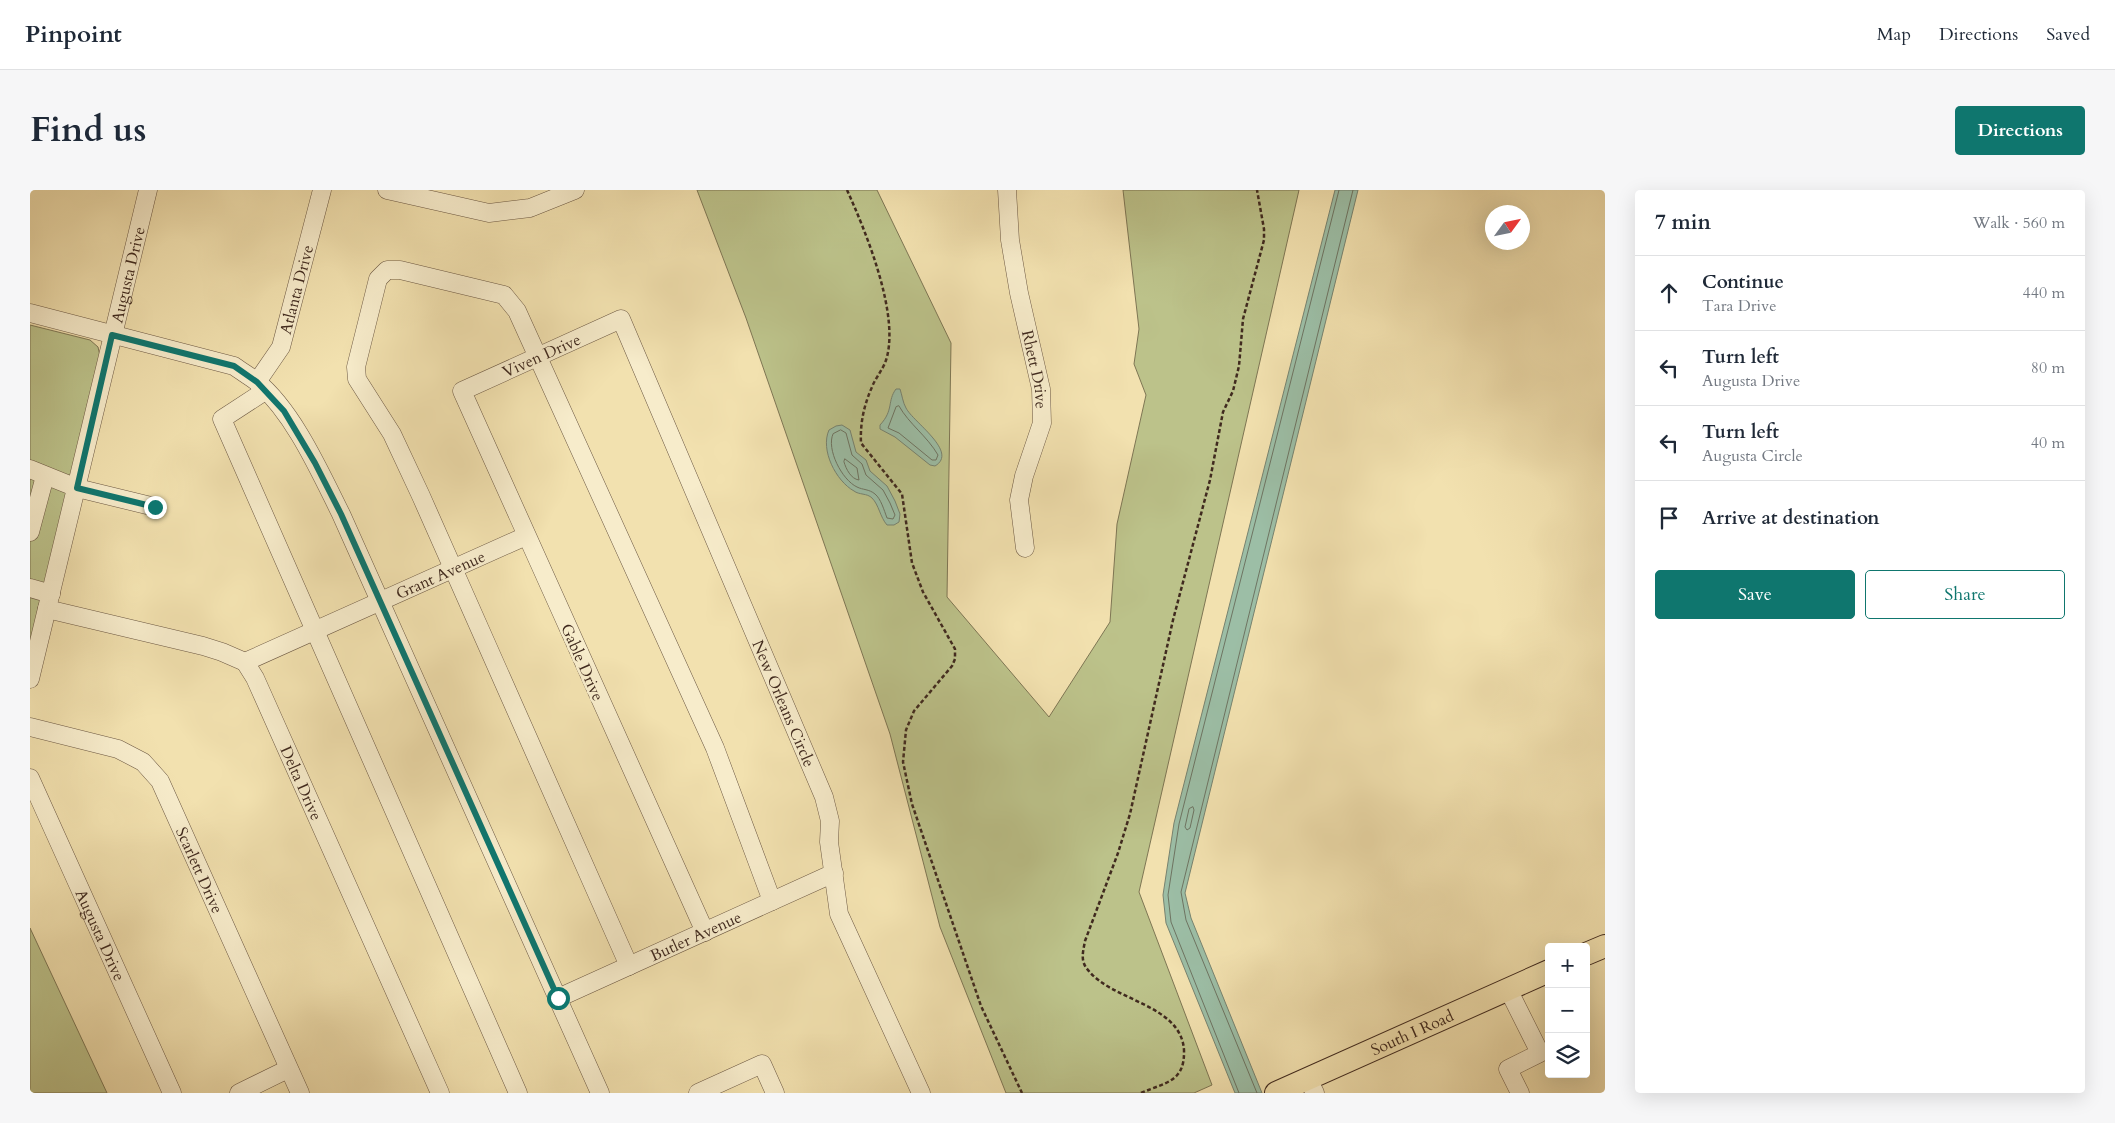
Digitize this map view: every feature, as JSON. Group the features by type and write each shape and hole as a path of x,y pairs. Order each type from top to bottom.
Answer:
{"main road":[{"path":"1590,952 1605,946"},
{"name":"South I Road","path":"1278,1092 1312,1086 1508,989 1545,973"}],"street":[{"name":"Augusta Drive","path":"30,679 148,190"},
{"name":"Atlanta Drive","path":"261,386 281,347 322,190"},
{"path":"387,190 489,214 530,208 575,190"},
{"name":"Rhett Drive","path":"1002,191 1019,293 1041,389 1042,422 1024,476 1019,500 1025,548"},
{"path":"629,966 392,434 357,379 356,367 378,279 388,270 400,270 504,296 517,311 715,748 772,902"},
{"path":"30,313 234,366 261,386 284,411 315,463 341,514 600,1093"},
{"name":"Viven Drive","path":"462,391 621,319"},
{"name":"New Orleans Circle","path":"621,319 824,797 830,820 829,842 839,914 921,1093"},
{"path":"261,386 222,419 518,1093"},
{"name":"Gable Drive","path":"462,391 705,932"},
{"path":"30,532 37,472 77,488 155,507"},
{"name":"Grant Avenue","path":"245,662 526,536"},
{"path":"30,588 49,602 203,646 245,662"},
{"name":"Delta Drive","path":"245,662 255,678 440,1093"},
{"name":"Scarlett Drive","path":"30,727 118,749 143,762 160,781 300,1093"},
{"name":"Augusta Drive","path":"30,778 172,1093"},
{"name":"Butler Avenue","path":"558,998 834,874"},
{"path":"1508,989 1544,1051 1508,1069 1520,1093"},
{"path":"698,1093 762,1064 775,1093"},
{"path":"239,1093 288,1069"}],"path":[{"path":"847,190 860,218 886,294 888,333 885,363 872,386 862,414 861,443 902,494 912,562 923,592 955,649 955,660 952,666 914,711 906,730 903,762 912,804 981,1006 1022,1093"},
{"path":"1141,1093 1176,1077 1182,1070 1184,1046 1178,1030 1172,1022 1154,1010 1112,988 1089,972 1084,965 1082,956 1085,941 1118,854 1130,814 1173,620 1210,480 1223,412 1232,391 1239,366 1243,319 1264,240 1264,229 1257,190"}],"shaded area":[{"path":"697,190 877,190 951,343 947,597 1049,717 1110,622 1117,524 1146,395 1134,364 1139,329 1123,190 1299,190 1139,892 1212,1085 1194,1093 1006,1093 940,927 890,734 746,318"},
{"path":"30,325 90,340 98,347 100,356 30,649"},
{"path":"30,928 107,1093 30,1093"}],"water":[{"path":"1335,190 1358,190 1185,893 1191,918 1262,1093 1235,1093 1166,923 1163,895 1174,823"},
{"path":"896,389 900,389 905,406 910,414 938,445 942,453 941,460 935,466 930,465 895,437 880,429"},
{"path":"842,425 850,430 856,452 866,460 870,471 887,486 895,501 900,514 899,522 894,525 887,525 872,498 856,492 847,486 831,464 827,447 829,430"}],"route":[{"path":"155,507 77,488 112,335 234,366 257,382 284,411 315,463 341,514 558,998"}]}
